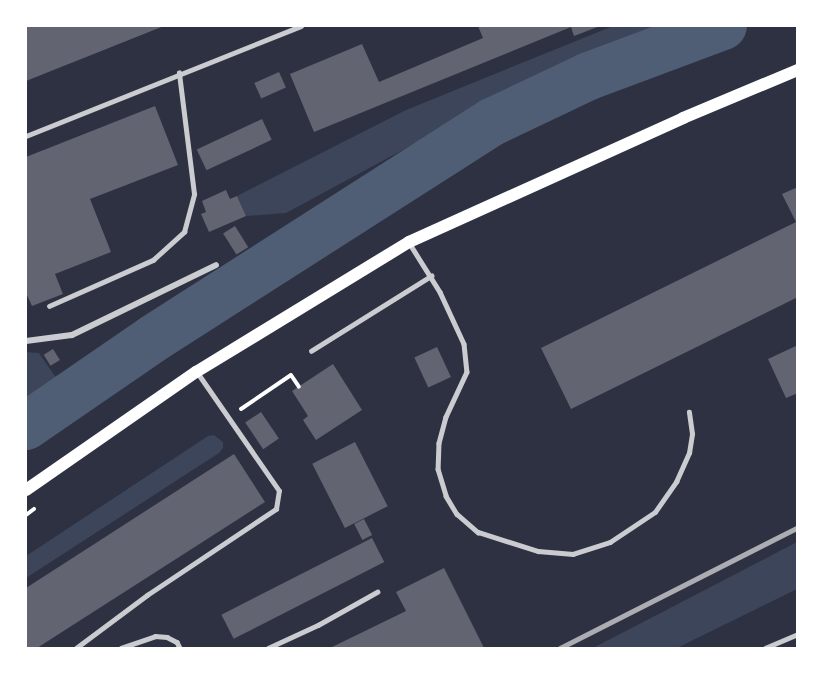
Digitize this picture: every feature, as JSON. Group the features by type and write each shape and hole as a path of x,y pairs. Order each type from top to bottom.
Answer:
{"main road":[{"path":"26,490 196,372 409,242 683,118 798,70"}],"street":[{"path":"26,341 72,335 216,265"}],"lane":[{"path":"26,136 301,26"},
{"path":"49,306 153,260 184,232 195,194 179,73"},
{"path":"409,242 431,276 464,344 467,372 446,417 439,443 438,469 446,496 457,514 478,532 538,552 573,554 610,542 655,513 676,482 689,453 692,434 689,412"},
{"path":"311,351 431,276"},
{"path":"76,648 147,596 276,509 279,491 196,372"},
{"path":"268,648 318,625 377,592"},
{"path":"765,648 798,634"},
{"path":"121,648 155,636 167,637 177,642 180,648"}],"path":[{"path":"228,417 291,375 299,387"}],"shaded area":[{"path":"613,26 679,26 579,64 473,112 286,213 246,216 237,196 406,110"},
{"path":"26,352 39,353 61,385 65,420 26,447"},
{"path":"214,435 223,442 223,448 219,453 26,578 26,556 208,436"},
{"path":"797,542 797,589 677,648 593,648"}],"building":[{"path":"26,26 164,26 26,81"},
{"path":"478,26 600,26 574,36 571,27 314,132 290,74 362,44 379,82 483,38"},
{"path":"279,72 286,88 261,99 254,83"},
{"path":"155,106 178,165 90,199 111,252 55,274 63,294 32,306 26,293 26,157"},
{"path":"262,119 272,140 206,170 197,149"},
{"path":"798,187 798,297 571,409 541,348 796,222 782,194"},
{"path":"226,190 230,199 237,196 246,216 209,232 201,214 206,212 202,201"},
{"path":"235,226 248,247 236,255 223,233"},
{"path":"798,345 798,393 786,398 768,359"},
{"path":"437,347 451,377 428,387 414,358"},
{"path":"53,349 60,360 51,366 44,355"},
{"path":"333,364 362,410 316,440 303,420 308,416 292,391"},
{"path":"261,412 279,439 263,449 245,423"},
{"path":"355,442 388,506 345,528 312,464"},
{"path":"234,454 265,502 37,648 26,648 26,588"},
{"path":"364,519 372,535 362,540 354,524"},
{"path":"372,538 384,562 234,639 221,615"},
{"path":"444,568 484,648 330,648 406,611 396,592"}],"waterway":[{"path":"26,426 154,338 492,122 589,76 723,26"}],"railway":[{"path":"560,648 798,527"}]}
